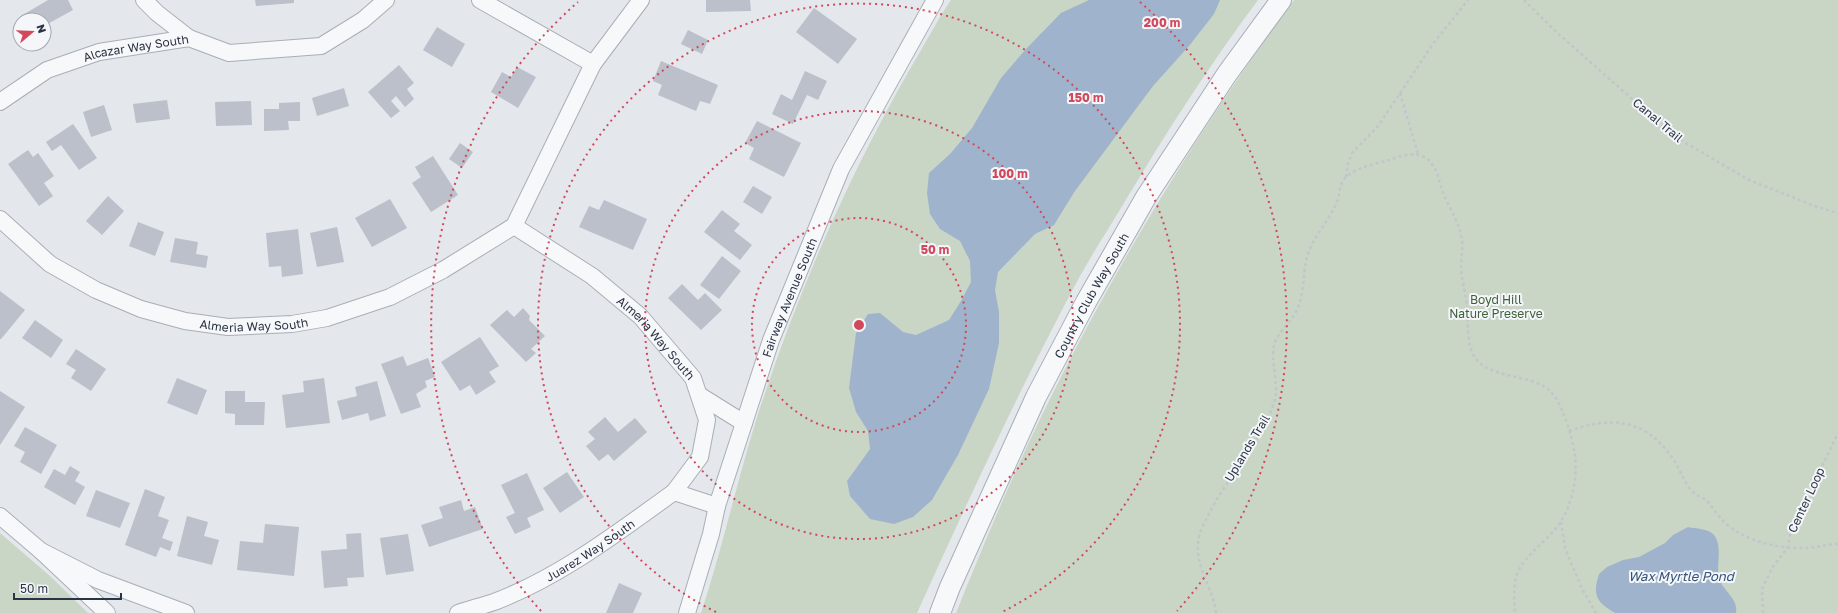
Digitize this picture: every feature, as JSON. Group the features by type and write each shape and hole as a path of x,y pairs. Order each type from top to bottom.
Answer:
{"street":[{"path":"144,0 157,13 188,38"},
{"name":"Alcazar Way South","path":"0,102 47,70 99,52 188,38 229,53 321,46 363,20 386,0"},
{"path":"480,0 593,64"},
{"path":"514,226 593,64 641,0"},
{"name":"Country Club Way South","path":"940,613 950,587 1036,397 1086,302 1146,197 1227,74 1281,0"},
{"name":"Fairway Avenue South","path":"687,613 711,534 717,506 771,340 841,169 931,1"},
{"name":"Almeria Way South","path":"0,219 50,264 96,290 141,309 185,321 228,327 292,324 327,318 390,297 443,270 514,226 592,276 640,316 693,378 706,420 700,457 674,492"},
{"path":"699,395 744,423"},
{"path":"674,492 717,506"},
{"name":"Juarez Way South","path":"458,613 494,602 541,580 591,551 674,492"},
{"path":"0,516 41,551 107,613"},
{"path":"41,551 98,580 186,613"}],"path":[{"path":"1346,178 1348,164 1352,153 1378,126 1433,44 1468,0"},
{"name":"Canal Trail","path":"1524,0 1553,29 1674,136 1749,180 1817,207 1838,213"},
{"path":"1400,93 1418,154"},
{"path":"1346,178 1354,171 1403,155 1418,154 1431,162 1438,174 1447,203 1456,218 1462,241 1461,266 1467,306 1470,348 1477,361 1484,368 1535,381 1550,390 1561,406 1575,454 1575,480 1570,502 1561,521 1552,533 1523,562 1517,575 1514,598 1515,613"},
{"name":"Uplands Trail","path":"1216,613 1199,562 1198,546 1200,532 1222,490 1258,434 1275,400 1276,382 1274,344 1297,310 1310,248 1332,213 1338,199 1339,186 1346,178"},
{"path":"1569,431 1587,425 1613,421 1634,425 1654,438 1672,457 1693,493 1705,499 1730,528 1756,541 1788,547 1809,548 1838,544"},
{"name":"Center Loop","path":"1788,547 1790,535 1796,521 1838,432"},
{"path":"1561,521 1565,548 1582,589 1596,613"},
{"path":"1763,613 1762,589 1772,568 1788,547"}],"green space":[{"path":"951,0 1258,0 1222,50 1171,126 1080,276 1058,317 996,443 917,613 701,613 759,411 790,323 845,193 887,110"},
{"name":"Boyd Hill Nature Preserve","path":"1294,0 1838,0 1838,613 956,613 976,563 1031,438 1070,359 1128,253 1159,201 1224,99"},
{"path":"0,533 50,576 88,613 0,613"}],"water":[{"path":"1089,0 1220,0 1214,14 1189,46 1153,86 1075,191 1054,225 1035,234 998,272 995,290 999,312 999,343 989,389 958,455 932,500 913,517 894,524 870,519 850,496 847,481 870,449 868,431 856,412 849,388 856,333 868,314 880,313 903,332 916,335 949,320 971,282 970,261 960,241 940,229 930,214 927,193 929,173 950,154 972,128 1001,78 1026,49 1061,13"},
{"name":"Wax Myrtle Pond","path":"1688,527 1709,531 1717,540 1719,550 1719,578 1723,587 1735,603 1736,613 1615,613 1600,602 1596,593 1597,582 1599,574 1607,567 1623,560 1639,557 1665,543 1673,535"}],"building":[{"path":"48,0 68,0 73,10 52,22 52,12 28,12"},
{"path":"255,0 294,0 294,3 256,6"},
{"path":"706,0 750,0 751,11 706,12"},
{"path":"814,8 857,39 838,64 796,32"},
{"path":"437,27 465,44 452,67 423,50"},
{"path":"688,30 708,40 702,54 681,44"},
{"path":"661,61 718,85 710,104 700,101 696,111 658,95 662,85 653,81"},
{"path":"399,65 414,83 407,89 414,99 405,107 396,96 391,101 400,111 391,118 368,92"},
{"path":"517,67 536,77 518,108 491,92 502,72 511,77"},
{"path":"805,71 827,81 818,100 807,95 793,124 772,114 781,94 792,100"},
{"path":"344,88 349,106 317,116 312,98"},
{"path":"167,100 170,119 136,123 133,104"},
{"path":"251,101 252,125 216,126 215,102"},
{"path":"300,102 300,121 288,121 289,130 264,131 264,109 279,109 279,103"},
{"path":"104,105 112,130 91,137 83,112"},
{"path":"757,121 801,143 784,177 749,159 754,148 745,143"},
{"path":"73,124 97,158 79,170 61,145 52,151 46,142"},
{"path":"460,143 473,152 462,168 449,159"},
{"path":"28,150 33,157 38,153 54,176 44,183 53,196 39,206 8,164"},
{"path":"433,156 458,195 431,212 412,183 421,177 415,167"},
{"path":"753,186 772,197 762,214 743,202"},
{"path":"108,196 124,211 102,235 86,221"},
{"path":"390,199 407,228 372,247 355,218"},
{"path":"604,200 647,219 633,250 579,227 589,206 599,210"},
{"path":"722,210 740,224 734,231 752,245 740,260 704,232"},
{"path":"138,222 164,232 155,256 129,246"},
{"path":"337,227 344,262 317,267 310,233"},
{"path":"298,229 303,274 282,277 281,266 269,267 266,233"},
{"path":"175,238 198,242 196,254 208,256 206,268 170,262"},
{"path":"722,256 741,271 719,299 700,285"},
{"path":"682,284 698,300 705,293 722,310 701,330 668,298"},
{"path":"0,291 25,310 1,339 0,339"},
{"path":"523,308 530,316 529,320 545,336 531,349 536,353 526,362 490,325 507,310 514,317"},
{"path":"35,320 63,340 51,358 22,338"},
{"path":"480,337 499,366 489,372 496,382 476,395 470,385 460,391 441,362"},
{"path":"76,349 106,369 91,391 71,378 76,370 66,364"},
{"path":"403,356 407,366 428,358 435,377 425,381 427,387 416,394 421,407 401,414 381,364"},
{"path":"177,378 207,390 197,415 167,403"},
{"path":"324,378 330,423 286,428 282,395 304,392 303,381"},
{"path":"377,381 386,416 370,421 368,413 342,420 337,401 357,396 355,387"},
{"path":"0,391 25,407 0,445"},
{"path":"225,391 245,391 245,402 265,402 264,425 235,425 235,414 225,413"},
{"path":"605,417 618,432 635,418 647,432 614,461 608,454 599,461 586,446 595,439 588,432"},
{"path":"25,427 57,445 41,474 20,462 25,452 14,446"},
{"path":"70,466 80,472 75,481 85,487 75,505 44,487 54,469 65,475"},
{"path":"567,472 584,497 560,513 543,488"},
{"path":"527,473 544,510 527,518 531,527 515,534 506,517 515,513 501,485"},
{"path":"145,489 165,497 158,516 169,520 162,538 173,542 170,551 160,547 156,557 125,545"},
{"path":"96,490 130,503 120,528 86,516"},
{"path":"461,500 464,511 475,507 483,529 429,547 421,525 443,518 439,507"},
{"path":"187,516 208,522 204,536 219,540 212,565 177,556"},
{"path":"265,524 299,527 294,576 237,570 240,541 263,543"},
{"path":"361,533 364,577 347,578 348,586 324,588 321,551 347,549 346,534"},
{"path":"408,534 414,571 386,575 380,538"},
{"path":"619,583 642,593 633,613 606,613"}]}
